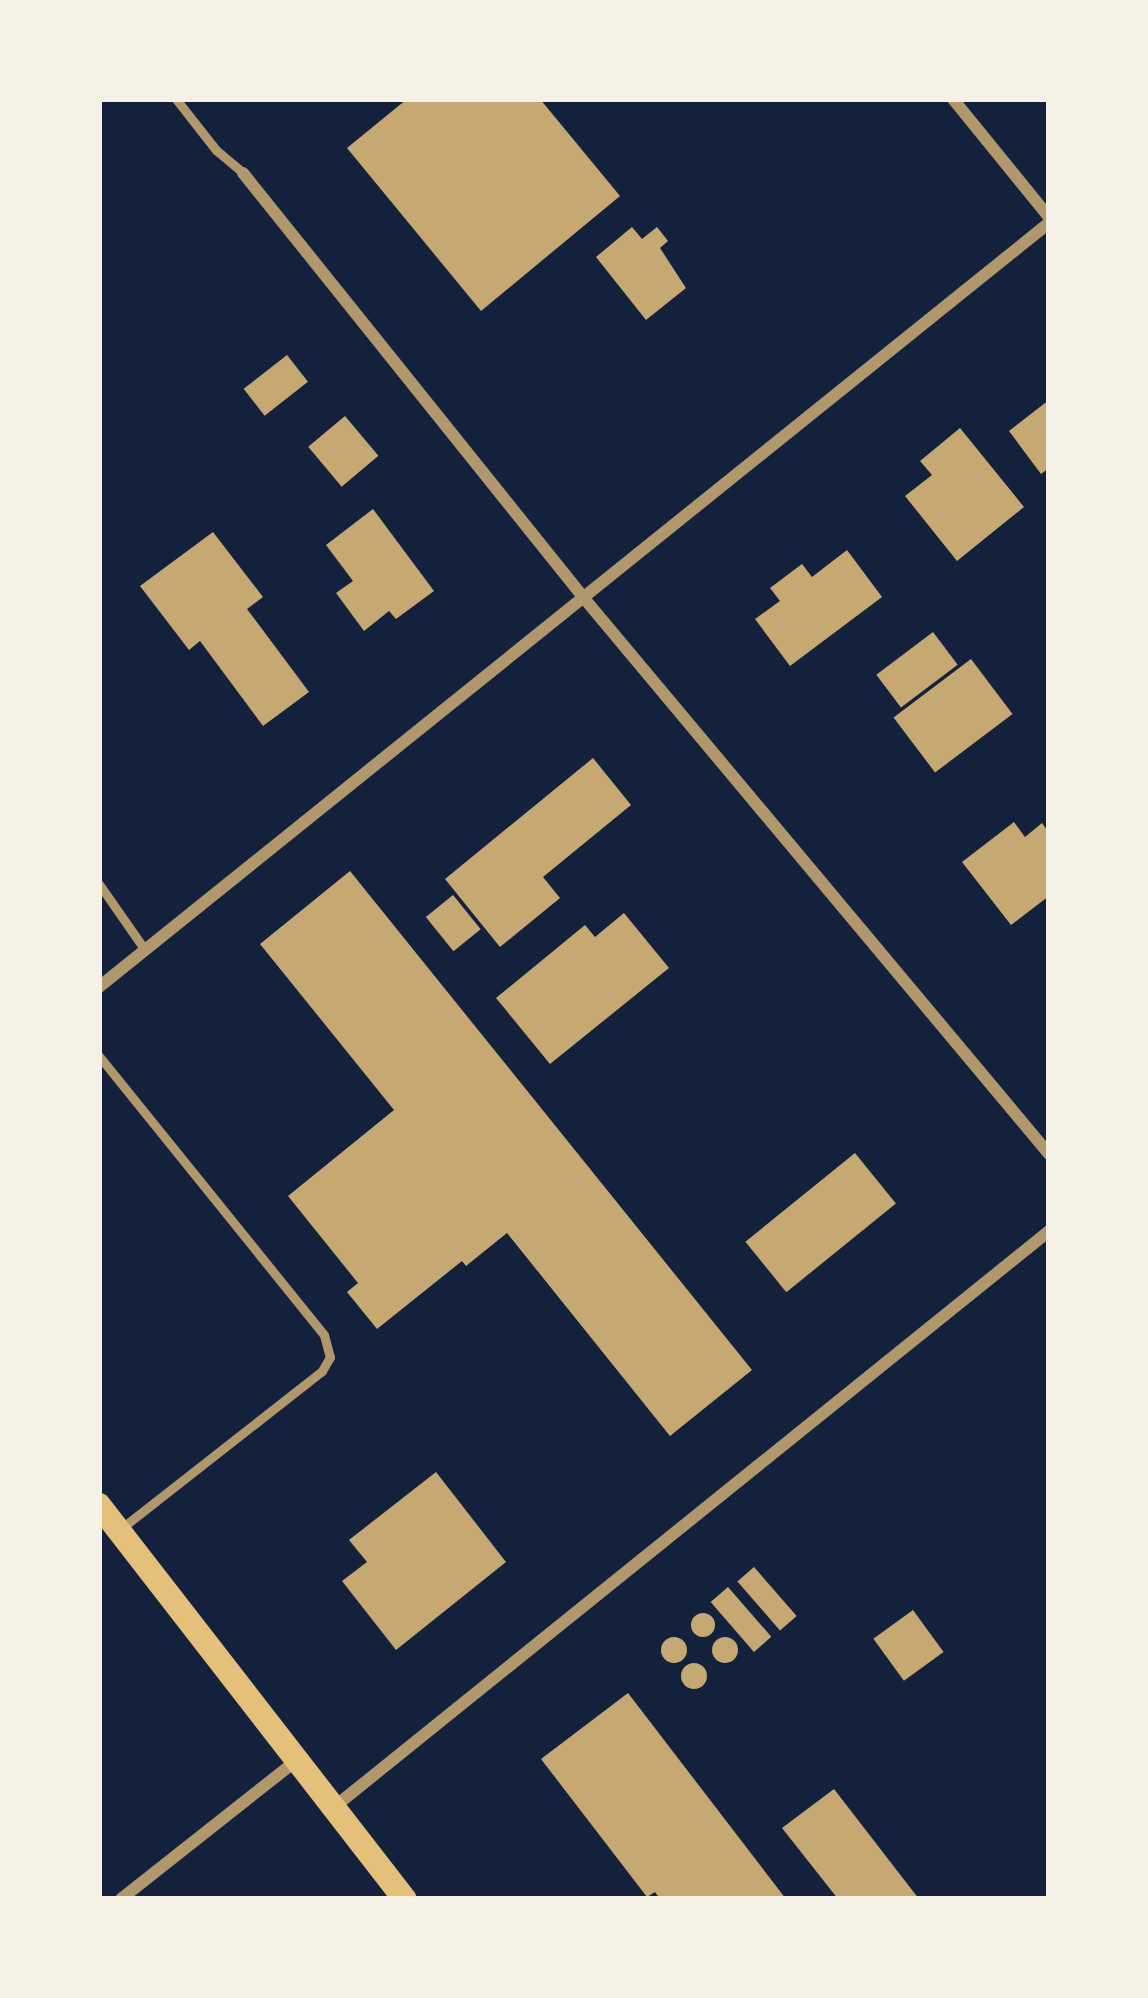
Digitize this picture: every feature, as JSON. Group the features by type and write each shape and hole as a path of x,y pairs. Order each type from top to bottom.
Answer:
{"main road":[{"path":"99,1505 405,1899"}],"street":[{"path":"99,987 1049,220 953,99"},
{"path":"243,173 583,597 1049,1154"},
{"path":"333,1808 1049,1231"},
{"path":"121,1899 297,1760"}],"lane":[{"path":"176,99 216,150 243,173"},
{"path":"99,884 146,950"},
{"path":"99,1056 324,1335 330,1357 322,1371 118,1530"}],"building":[{"path":"407,99 540,99 620,196 481,311 347,148"},
{"path":"632,227 642,239 657,227 668,241 660,248 686,288 646,320 596,257"},
{"path":"287,355 308,382 265,416 244,389"},
{"path":"1049,400 1049,468 1041,474 1009,431"},
{"path":"345,416 378,456 342,487 308,447"},
{"path":"960,428 1024,507 957,561 905,496 932,475 920,461"},
{"path":"373,509 434,591 396,619 389,611 364,631 336,593 353,581 326,545"},
{"path":"213,532 263,597 247,609 309,692 263,726 200,641 189,650 140,586"},
{"path":"847,550 882,597 790,666 755,619 780,601 770,588 802,564 812,577"},
{"path":"933,632 958,665 901,707 876,675"},
{"path":"971,659 1013,714 935,772 894,717"},
{"path":"593,758 631,805 543,877 560,898 500,947 445,879"},
{"path":"1014,822 1025,837 1042,823 1049,833 1049,896 1011,925 962,862"},
{"path":"350,871 752,1370 670,1436 507,1233 466,1266 462,1261 377,1329 347,1292 358,1283 288,1196 394,1110 260,944"},
{"path":"453,895 481,929 453,951 426,917"},
{"path":"624,913 669,968 550,1064 496,998 585,925 595,937"},
{"path":"855,1153 896,1204 786,1292 745,1242"},
{"path":"436,1472 506,1562 396,1650 342,1581 367,1562 349,1540"},
{"path":"754,1567 797,1616 780,1630 737,1581"},
{"path":"728,1587 771,1637 754,1652 711,1602"},
{"path":"913,1610 944,1652 904,1681 873,1639"},
{"path":"698,1613 708,1613 715,1625 708,1637 698,1637 691,1630 691,1620"},
{"path":"674,1637 687,1650 674,1663 661,1650"},
{"path":"725,1637 738,1650 725,1663 712,1650"},
{"path":"694,1663 707,1676 694,1689 681,1676"},
{"path":"628,1693 786,1899 660,1899 655,1892 647,1897 541,1759"},
{"path":"834,1789 919,1899 838,1899 782,1828"}]}
